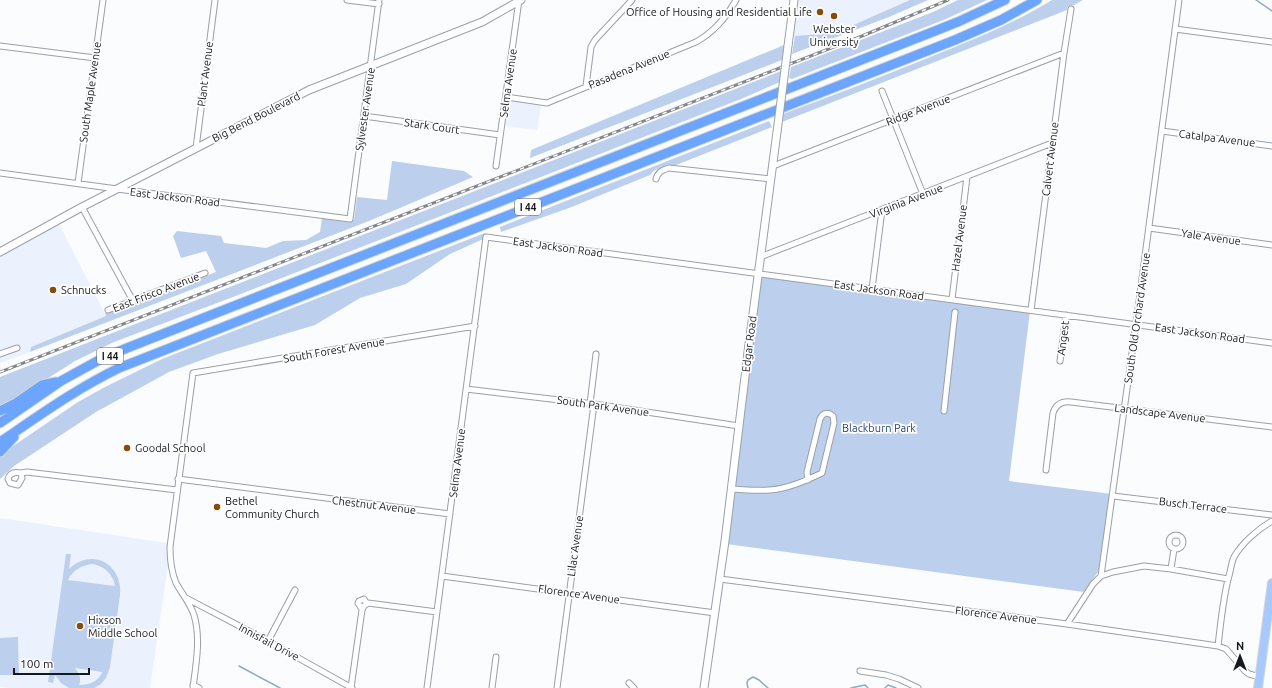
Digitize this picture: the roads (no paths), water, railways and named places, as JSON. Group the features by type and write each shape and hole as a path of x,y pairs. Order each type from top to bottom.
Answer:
{"highway":[{"name":"I 44","path":"0,423 61,381 127,348 935,31 1005,0"},
{"name":"I 44","path":"0,442 71,394 119,368 954,40 1001,20 1037,0"},
{"path":"0,411 16,403 42,385 61,381"},
{"path":"0,452 25,425"}],"main road":[{"path":"1258,688 1272,583"}],"street":[{"name":"South Maple Avenue","path":"78,183 103,0"},
{"name":"Plant Avenue","path":"196,148 215,0"},
{"path":"347,0 379,2"},
{"path":"586,86 591,47 595,40 632,0"},
{"name":"Pasadena Avenue","path":"506,97 547,103 696,42 707,35 725,18 736,0"},
{"name":"Edgar Road","path":"704,688 720,578 794,0"},
{"name":"South Old Orchard Avenue","path":"1101,576 1125,409 1179,0"},
{"name":"Big Bend Boulevard","path":"0,252 82,207 309,90 482,22 519,1"},
{"name":"Selma Avenue","path":"496,166 519,1"},
{"name":"Sylvester Avenue","path":"350,218 379,2"},
{"name":"Calvert Avenue","path":"1031,310 1071,9"},
{"path":"1175,29 1272,42"},
{"path":"0,46 95,58"},
{"name":"Ridge Avenue","path":"773,166 1064,53"},
{"path":"882,91 923,194"},
{"name":"Stark Court","path":"364,116 500,135"},
{"name":"Catalpa Avenue","path":"1162,131 1272,146"},
{"name":"Virginia Avenue","path":"760,257 1052,143"},
{"path":"656,179 657,174 669,168 771,179"},
{"name":"East Jackson Road","path":"0,173 350,218"},
{"name":"Hazel Avenue","path":"952,299 967,177"},
{"path":"82,207 132,301"},
{"path":"872,289 882,210"},
{"name":"Yale Avenue","path":"1149,228 1272,245"},
{"name":"Selma Avenue","path":"427,688 486,237"},
{"name":"East Jackson Road","path":"486,237 1272,343"},
{"name":"East Frisco Avenue","path":"108,310 205,274"},
{"path":"944,411 955,312"},
{"name":"Angest","path":"1060,361 1066,315"},
{"name":"South Forest Avenue","path":"178,479 193,373 475,326"},
{"path":"0,354 17,348"},
{"name":"Lilac Avenue","path":"557,688 592,404 596,354"},
{"name":"South Park Avenue","path":"466,389 592,404 739,426"},
{"name":"Landscape Avenue","path":"1046,470 1053,412 1058,405 1067,402 1272,427"},
{"path":"731,489 770,490 808,480 822,474 834,423 833,416 828,413 822,415 820,419 807,472 808,480"},
{"path":"22,473 26,472 176,490"},
{"path":"178,479 170,557 173,575 193,614 198,635 193,686 199,688"},
{"name":"Chestnut Avenue","path":"178,479 450,514"},
{"name":"Busch Terrace","path":"1113,496 1272,515"},
{"path":"1218,646 1225,591 1234,558 1248,539 1272,521"},
{"path":"1171,569 1174,548"},
{"path":"1067,624 1093,584 1101,576 1116,571 1144,566 1228,578"},
{"name":"Florence Avenue","path":"442,576 715,613"},
{"name":"Florence Avenue","path":"720,578 1067,624 1218,646 1226,649 1244,671 1260,677"},
{"path":"268,641 295,590"},
{"name":"Innisfail Drive","path":"186,598 268,641 351,688"},
{"path":"351,688 364,606 437,612"},
{"path":"492,688 496,657"},
{"path":"860,671 892,677 918,688"},
{"path":"629,683 634,688"}],"waterway":[{"path":"1256,0 1272,11"},
{"path":"239,666 280,688"},
{"path":"748,688 748,680 753,677 768,688"},
{"path":"851,688 865,685 868,688"},
{"path":"885,688 888,685 896,688"}],"railway":[{"path":"0,372 862,36 948,0"}],"place":[{"name":"Office of Housing and Residential Life","path":"820,12"},
{"name":"Webster University","path":"834,16"},
{"name":"Schnucks","path":"53,290"},
{"name":"Goodal School","path":"127,448"},
{"name":"Bethel Community Church","path":"217,507"},
{"name":"Hixson Middle School","path":"80,626"}],"park label":[{"name":"Blackburn Park","path":"879,428"}]}
